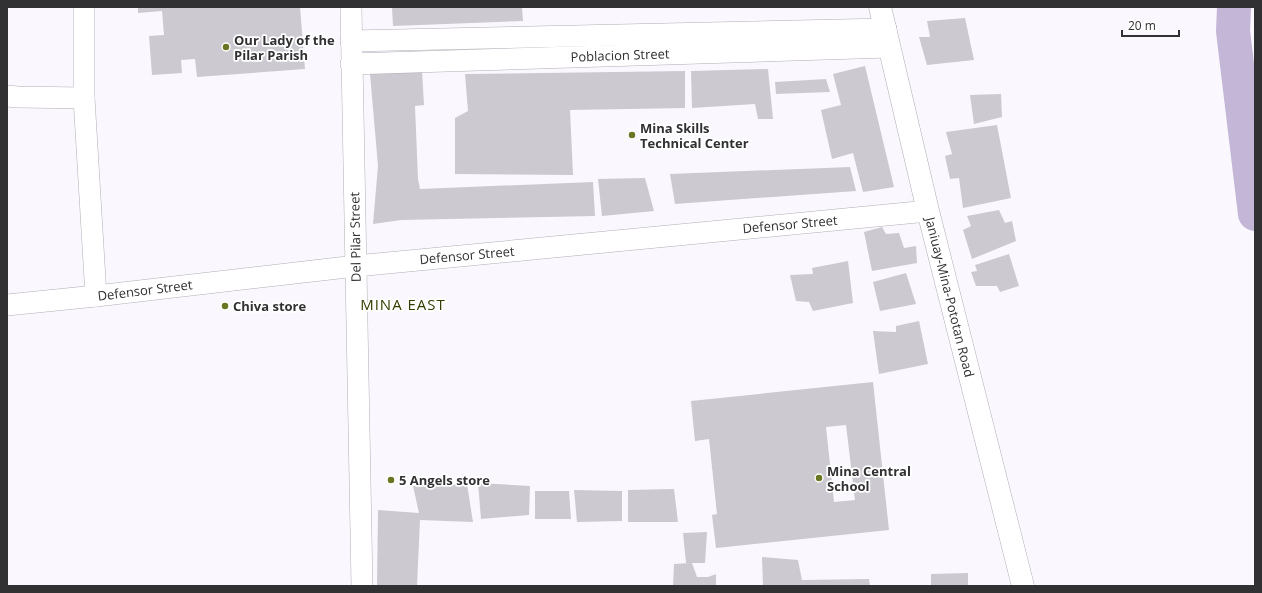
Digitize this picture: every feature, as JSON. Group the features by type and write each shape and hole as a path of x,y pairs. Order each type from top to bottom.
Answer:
{"main road":[{"name":"Janiuay-Mina-Pototan Road","path":"880,7 928,211 1023,586"}],"street":[{"path":"84,7 84,98 96,296"},
{"name":"Del Pilar Street","path":"351,7 362,586"},
{"name":"Poblacion Street","path":"351,41 888,38"},
{"name":"Poblacion Street","path":"351,64 888,38"},
{"path":"7,96 84,98"},
{"name":"Defensor Street","path":"7,305 356,266 928,211"}],"building":[{"name":"Our Lady of the Pilar Parish","path":"138,7 300,7 305,69 197,77 195,59 181,60 182,73 152,75 149,36 164,35 162,11 138,13"},
{"path":"392,7 522,7 523,21 393,26"},
{"path":"965,18 974,60 927,65 919,37 930,37 927,21"},
{"path":"865,66 894,187 863,192 853,153 832,159 821,110 841,105 833,74"},
{"path":"768,69 773,119 758,119 755,104 692,108 691,71"},
{"path":"422,70 424,105 415,106 418,179 420,189 593,182 595,216 401,220 373,224 378,166 370,74"},
{"path":"685,71 685,108 570,110 573,175 455,174 455,118 468,111 465,74"},
{"path":"826,79 830,92 776,94 775,82"},
{"path":"1001,94 1002,117 974,124 970,95"},
{"path":"997,125 1011,198 963,208 959,178 950,179 945,156 952,154 946,132"},
{"path":"850,167 856,191 675,204 670,174"},
{"path":"645,178 654,211 602,216 598,179"},
{"path":"999,210 1005,223 1012,221 1016,241 972,259 963,230 971,226 967,216"},
{"path":"882,227 886,234 899,233 904,248 916,246 917,263 872,271 864,232"},
{"path":"1009,254 1019,286 1000,292 997,286 976,286 971,272 977,271 975,265"},
{"path":"848,261 853,303 813,311 809,302 796,301 790,275 813,274 812,268"},
{"path":"906,273 916,304 880,311 873,282"},
{"path":"919,321 928,364 879,374 873,331 896,332 896,326"},
{"path":"873,382 889,530 716,548 712,515 717,514 709,439 695,441 691,401","holes":["846,425 855,500 834,502 826,427"]},
{"path":"478,483 530,486 529,515 481,519"},
{"path":"467,484 473,522 420,520 417,586 377,586 378,510 419,513 413,486"},
{"path":"674,489 678,522 628,522 628,490"},
{"path":"574,490 622,491 622,521 577,522"},
{"path":"535,491 569,491 571,519 535,519"},
{"path":"707,532 705,563 692,563 697,577 708,577 716,574 716,586 673,586 674,564 690,563 686,563 683,533"},
{"path":"762,557 798,560 802,580 869,579 870,586 763,586"},
{"path":"968,573 968,586 931,586 931,574"}],"waterway":[{"path":"1234,7 1233,31 1255,214"}],"place":[{"name":"Our Lady of the Pilar Parish","path":"226,47"},
{"name":"Mina Skills Technical Center","path":"632,135"},
{"name":"Chiva store","path":"225,306"},
{"name":"Mina Central School","path":"819,478"},
{"name":"5 Angels store","path":"391,480"}],"district":[{"name":"MINA EAST","path":"403,305"}]}
